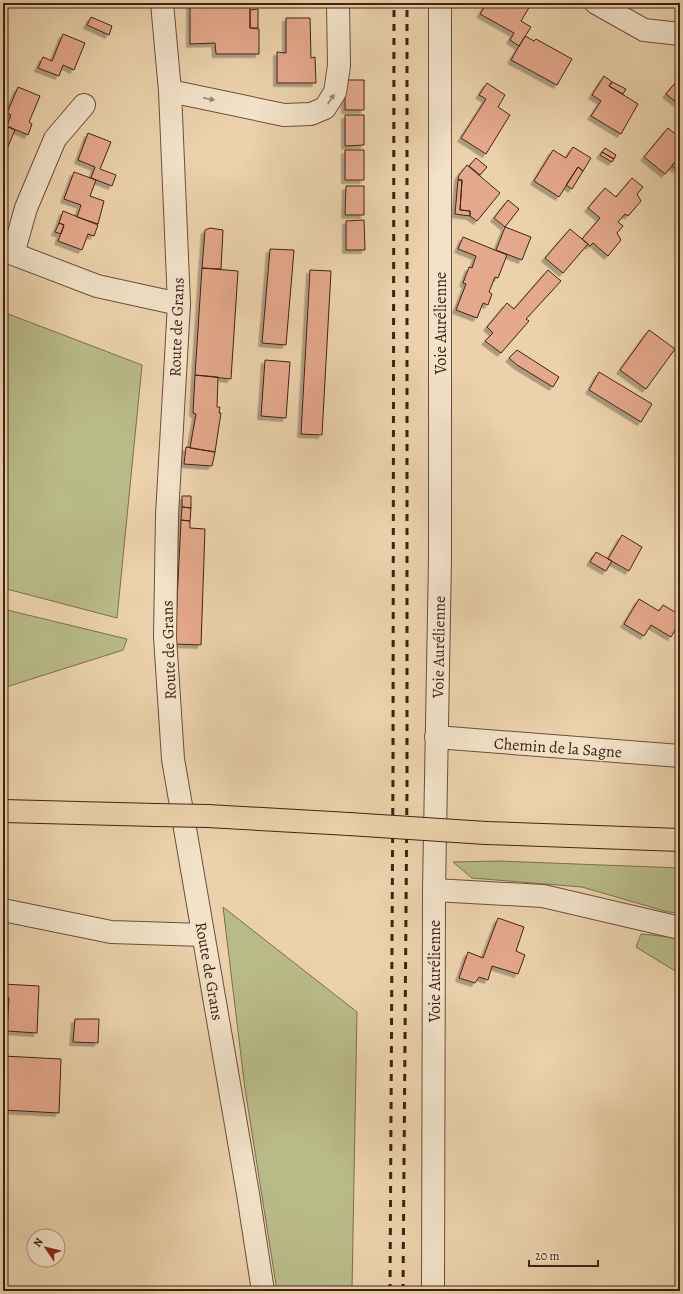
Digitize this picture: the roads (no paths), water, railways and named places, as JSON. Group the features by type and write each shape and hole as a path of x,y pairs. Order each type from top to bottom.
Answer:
{"main road":[{"path":"3,810 208,816 486,833 680,840"}],"street":[{"name":"Route de Grans","path":"162,3 170,92 179,304 167,514 165,637 173,759 248,1194 263,1291"},
{"path":"170,92 284,115 312,114 325,108 336,92 339,66 338,3"},
{"name":"Voie Aurélienne","path":"433,1291 434,890 440,559 440,3"},
{"path":"596,3 644,30 680,34"},
{"path":"84,105 55,140 8,252 97,286 179,304"},
{"name":"Chemin de la Sagne","path":"436,737 680,756"},
{"path":"434,890 543,896 680,928"},
{"path":"3,910 111,932 203,935"}],"railway":[{"path":"390,1291 393,772 394,3"},
{"path":"403,1291 407,786 407,3"}]}
